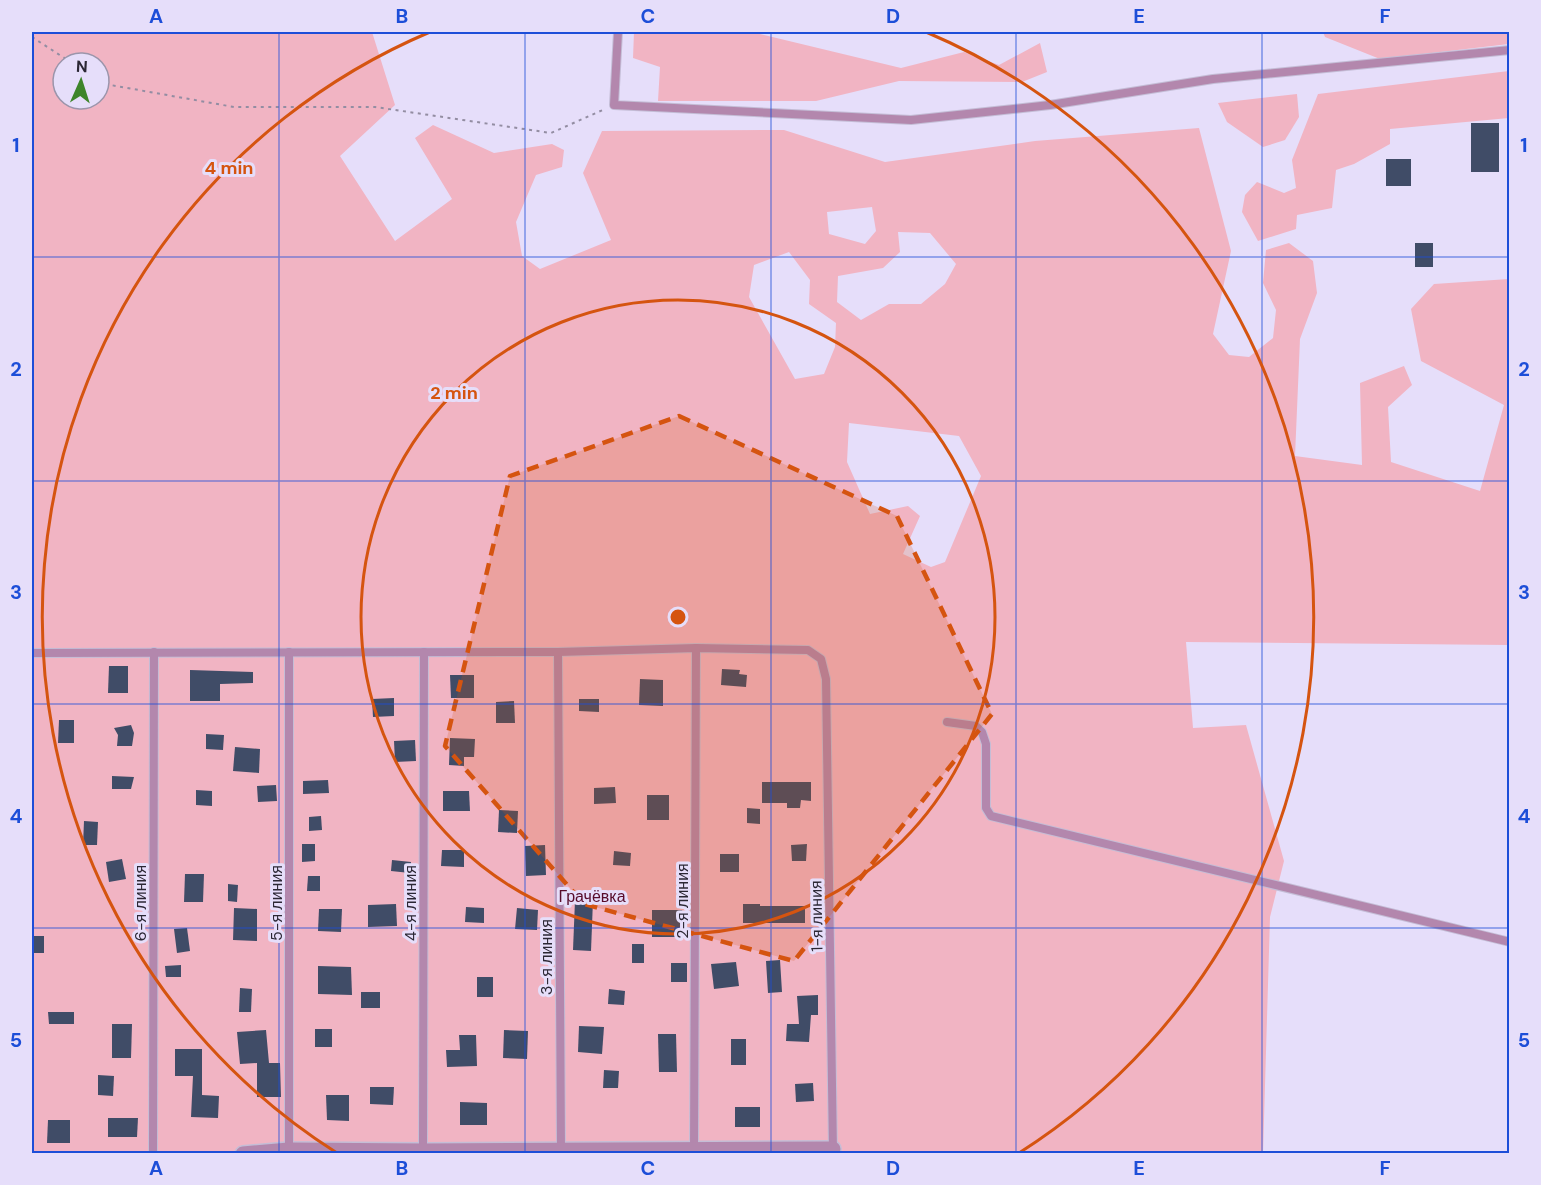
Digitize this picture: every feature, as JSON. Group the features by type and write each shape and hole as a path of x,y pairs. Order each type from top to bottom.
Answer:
{"street":[{"path":"243,1154 832,1151"}],"lane":[{"path":"618,32 614,105 911,120 1050,105 1214,79 1509,50"},
{"path":"32,653 558,652 696,648"},
{"name":"1-я линия","path":"696,648 808,650 821,659 826,679 832,1151"},
{"name":"2-я линия","path":"694,1152 696,648"},
{"name":"6-я линия","path":"153,1154 154,652"},
{"name":"5-я линия","path":"289,652 289,1152"},
{"name":"4-я линия","path":"423,1152 424,652"},
{"name":"3-я линия","path":"558,652 561,1152"},
{"path":"947,722 976,726 982,732 986,744 986,808 991,816 1509,942"}],"path":[{"path":"32,37 54,51"},
{"path":"111,85 234,107 375,107 551,133 614,105"}],"highlighted area":[{"path":"679,416 897,516 992,714 794,961 584,904 445,746 510,476"}],"green space":[{"name":"Грачёвка","path":"32,32 372,32 395,105 340,156 395,241 452,199 415,138 433,125 494,153 552,144 564,150 562,167 536,175 516,222 522,256 540,269 611,240 583,173 602,131 784,130 885,162 1035,141 1199,128 1231,251 1213,334 1229,355 1249,357 1273,338 1276,310 1263,283 1266,250 1289,243 1313,261 1317,293 1300,339 1295,456 1362,465 1360,383 1404,366 1412,385 1388,407 1391,462 1480,491 1504,405 1421,361 1411,309 1434,284 1509,279 1509,645 1186,642 1193,728 1246,725 1284,861 1270,917 1263,1153 32,1153","holes":["872,207 876,231 865,244 829,234 827,212","898,232 930,233 956,264 945,284 921,304 889,304 861,320 837,302 838,276 883,268 900,252","789,252 810,280 809,304 836,323 835,347 824,374 795,379 749,297 754,265","849,423 959,436 981,476 945,562 931,567 903,554 920,516 908,506 870,514 847,462"]},
{"path":"634,32 752,32 901,68 964,52 999,65 1040,43 1047,72 1022,82 899,81 816,101 658,101 660,67 633,58"},
{"path":"1323,32 1509,32 1509,44 1380,59 1325,37"},
{"path":"1509,71 1509,118 1390,129 1390,144 1354,164 1336,170 1332,208 1297,215 1296,229 1258,241 1242,212 1245,195 1257,182 1284,193 1296,188 1292,160 1318,94"},
{"path":"1297,94 1299,117 1285,140 1263,147 1227,122 1218,103"}],"building":[{"path":"1471,123 1499,123 1499,172 1471,172"},
{"path":"1386,159 1411,159 1411,186 1386,186"},
{"path":"1415,243 1433,243 1433,267 1415,267"},
{"path":"109,666 128,666 128,693 108,693"},
{"path":"722,669 740,670 739,674 747,675 746,687 721,685"},
{"path":"190,670 253,672 253,683 220,684 220,701 190,701"},
{"path":"450,675 474,675 474,698 451,698"},
{"path":"640,679 663,680 663,706 639,705"},
{"path":"394,698 394,716 373,717 372,699"},
{"path":"579,699 599,699 599,712 579,711"},
{"path":"514,701 515,723 496,723 496,702"},
{"path":"59,720 74,720 74,743 58,743"},
{"path":"131,725 134,733 132,746 117,746 118,735 114,728"},
{"path":"206,734 224,735 223,750 206,749"},
{"path":"450,738 475,739 474,757 464,757 464,766 449,765"},
{"path":"415,740 416,761 395,762 394,741"},
{"path":"235,747 260,749 259,773 233,771"},
{"path":"112,776 134,777 131,789 112,789"},
{"path":"328,780 329,793 303,794 303,781"},
{"path":"762,782 811,782 811,801 801,800 800,808 787,808 787,803 762,803"},
{"path":"276,785 277,801 258,802 257,786"},
{"path":"615,787 616,803 594,804 594,788"},
{"path":"196,790 212,791 212,806 196,805"},
{"path":"443,791 469,791 470,811 443,811"},
{"path":"647,795 669,795 669,820 647,820"},
{"path":"747,808 760,809 760,824 747,823"},
{"path":"499,810 518,811 517,833 498,832"},
{"path":"321,816 322,830 309,831 309,817"},
{"path":"84,821 98,822 97,845 83,845"},
{"path":"302,844 315,844 315,861 302,862"},
{"path":"807,844 806,861 792,861 791,845"},
{"path":"545,845 546,875 526,876 525,846"},
{"path":"442,850 464,850 464,867 441,866"},
{"path":"614,851 631,853 630,866 613,865"},
{"path":"720,854 739,854 739,872 720,872"},
{"path":"122,859 126,879 109,882 106,862"},
{"path":"392,860 411,862 410,873 391,871"},
{"path":"185,874 204,874 203,902 184,902"},
{"path":"308,876 320,876 320,891 307,891"},
{"path":"228,884 238,885 237,902 228,901"},
{"path":"575,900 593,900 591,951 573,950"},
{"path":"396,904 397,926 368,927 368,905"},
{"path":"743,904 805,906 805,923 743,923"},
{"path":"466,907 484,908 484,923 465,922"},
{"path":"234,908 257,909 257,941 233,940"},
{"path":"517,908 538,910 537,930 515,929"},
{"path":"319,909 342,909 341,932 318,931"},
{"path":"652,910 682,910 687,923 687,937 652,937"},
{"path":"187,928 190,951 177,953 174,929"},
{"path":"32,936 44,936 44,953 32,953"},
{"path":"632,944 644,944 644,963 632,963"},
{"path":"780,960 782,992 768,993 766,961"},
{"path":"736,962 739,986 714,989 711,964"},
{"path":"671,963 687,963 687,982 671,982"},
{"path":"181,965 181,977 166,977 165,966"},
{"path":"318,966 351,967 352,995 318,994"},
{"path":"477,977 493,977 493,997 477,997"},
{"path":"240,988 252,989 251,1012 239,1012"},
{"path":"609,989 625,991 624,1005 608,1004"},
{"path":"361,992 380,992 380,1008 361,1008"},
{"path":"818,995 818,1015 811,1015 809,1042 786,1041 787,1024 799,1024 797,996"},
{"path":"48,1012 74,1012 74,1024 49,1024"},
{"path":"112,1024 132,1024 131,1058 112,1058"},
{"path":"579,1026 604,1027 602,1054 578,1052"},
{"path":"315,1029 332,1029 332,1047 315,1047"},
{"path":"266,1030 269,1063 280,1063 281,1097 257,1097 257,1063 240,1064 237,1032"},
{"path":"504,1030 528,1031 527,1059 503,1058"},
{"path":"658,1034 676,1034 677,1072 659,1072"},
{"path":"459,1035 476,1035 477,1066 447,1067 446,1050 460,1050"},
{"path":"731,1039 746,1039 746,1065 731,1065"},
{"path":"175,1049 202,1049 202,1095 219,1096 218,1118 191,1117 193,1076 175,1076"},
{"path":"604,1070 619,1071 618,1088 603,1088"},
{"path":"98,1075 114,1076 113,1096 98,1095"},
{"path":"813,1083 814,1101 796,1102 795,1084"},
{"path":"370,1087 394,1087 393,1105 370,1104"},
{"path":"326,1095 349,1095 349,1121 327,1120"},
{"path":"460,1102 487,1103 487,1125 460,1125"},
{"path":"735,1107 760,1107 760,1127 735,1127"},
{"path":"108,1118 138,1118 137,1137 108,1137"},
{"path":"48,1120 70,1120 70,1143 47,1143"}]}
